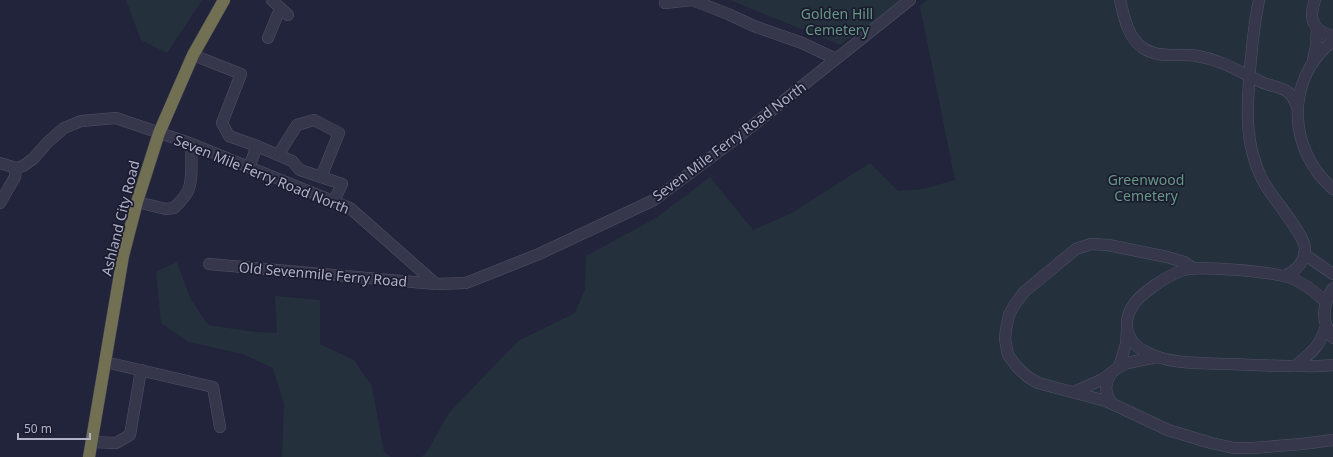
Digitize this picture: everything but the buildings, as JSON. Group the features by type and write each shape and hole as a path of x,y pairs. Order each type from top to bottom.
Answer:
{"highway":[{"name":"Ashland City Road","path":"90,457 123,256 136,202 159,133 193,56 224,0"}],"street":[{"path":"268,38 284,12 272,0"},
{"path":"665,3 692,0 754,26 802,43 836,59"},
{"name":"Seven Mile Ferry Road North","path":"16,168 23,166 34,159 48,142 64,128 81,121 116,118 192,144 350,208 436,284 466,283 539,254 654,200 742,134 910,0"},
{"path":"1120,0 1126,24 1136,42 1144,49 1161,54 1196,55 1222,62 1259,82 1284,89 1292,96 1297,107"},
{"path":"1259,0 1249,76 1247,125 1255,163 1262,181 1299,235 1305,249 1300,265 1296,270 1285,276"},
{"path":"1315,0 1312,7 1314,24 1321,32 1333,36"},
{"path":"1317,28 1316,46 1312,63 1300,90 1297,107 1299,129 1306,152 1317,173 1333,189"},
{"path":"1312,63 1333,42"},
{"path":"193,56 241,74 222,123 229,136 292,161 300,170 342,184 334,201"},
{"path":"1280,88 1292,84 1307,73"},
{"path":"278,155 297,125 314,120 339,133 321,177"},
{"path":"136,202 166,208 174,208 187,192 190,184 192,170 192,144"},
{"path":"249,167 256,146"},
{"path":"0,163 16,168 15,177 0,203"},
{"path":"1193,268 1184,262 1167,257 1108,245 1091,244 1076,249 1024,292 1014,304 1007,322 1005,339 1008,355 1017,367 1028,377 1049,386 1112,403 1168,430 1211,443 1234,448 1252,448 1287,446 1333,440"},
{"path":"1304,254 1333,274"},
{"name":"Old Sevenmile Ferry Road","path":"209,264 436,284"},
{"path":"1112,403 1108,399 1106,381 1115,370 1126,344 1129,315 1132,307 1148,291 1183,270 1193,268 1285,276 1303,284 1326,302"},
{"path":"1333,288 1326,302 1324,312 1327,330 1333,338"},
{"path":"1295,366 1318,346 1326,326"},
{"path":"1127,331 1129,337 1138,347 1152,355 1195,363 1274,366 1333,365"},
{"path":"1074,392 1103,379 1115,370 1141,359 1159,357"},
{"path":"105,362 214,387 220,427"},
{"path":"92,442 116,444 130,435 141,370"}],"green space":[{"path":"126,0 202,0 167,53 141,40"},
{"name":"Golden Hill Cemetery","path":"730,0 903,0 840,45"},
{"name":"Greenwood Cemetery","path":"927,0 1333,0 1333,457 421,457 427,452 449,413 518,341 575,313 585,289 586,256 656,218 710,177 753,230 790,214 870,163 898,191 923,189 955,180 920,6"},
{"path":"177,262 190,298 208,325 255,332 277,333 275,296 320,300 320,344 354,360 372,387 384,452 391,457 282,457 284,404 273,368 243,354 189,342 161,323 156,272"}]}
